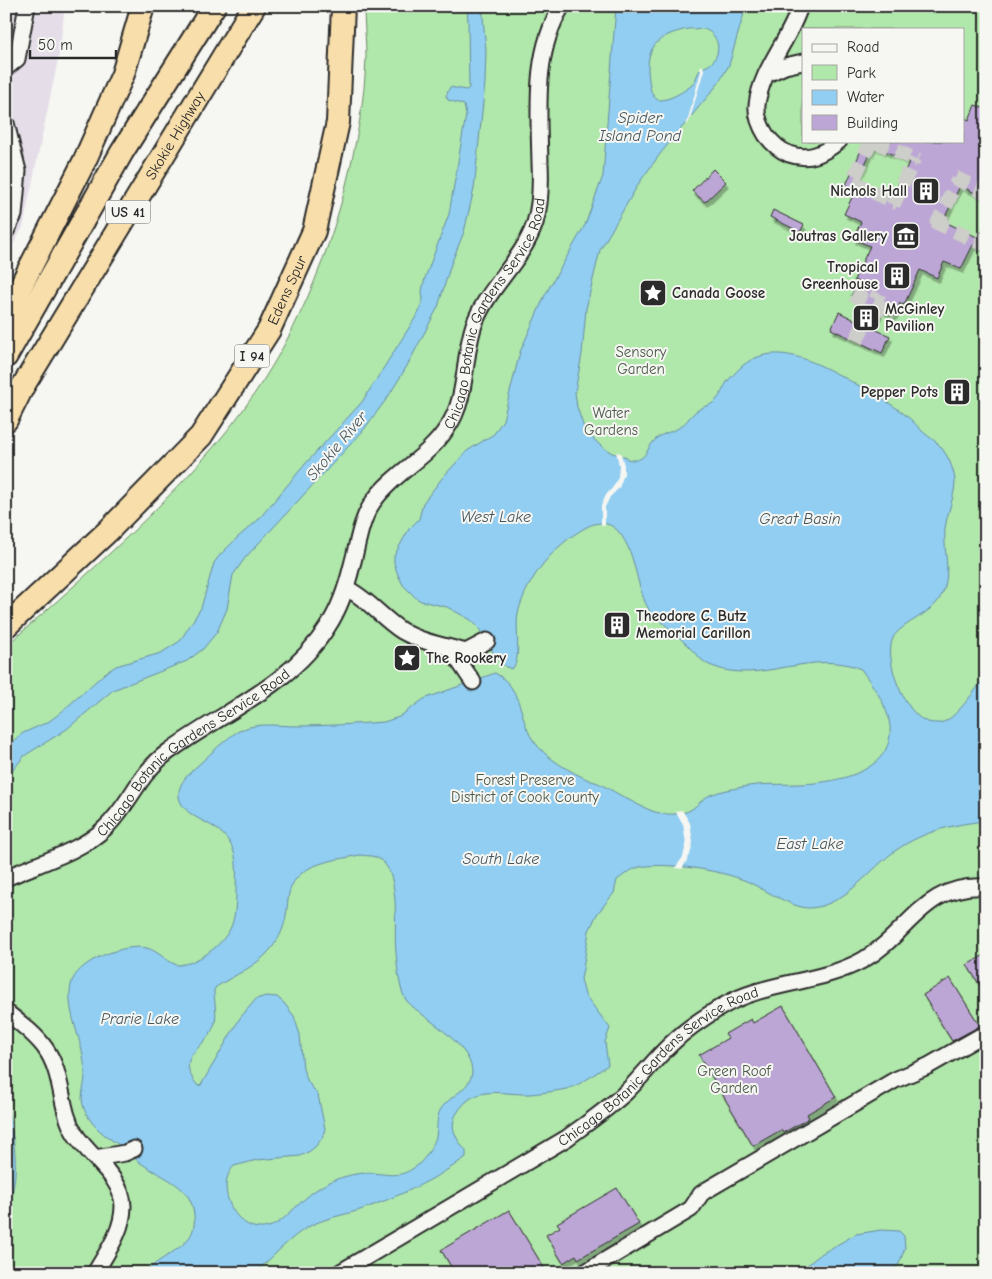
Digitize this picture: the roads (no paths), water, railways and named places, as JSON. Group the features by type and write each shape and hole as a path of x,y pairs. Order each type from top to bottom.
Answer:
{"highway":[{"path":"6,315 84,162 123,74 143,6"},
{"name":"US 41","path":"6,356 122,152 214,6"},
{"name":"Skokie Highway","path":"6,420 23,386 254,6"},
{"name":"Edens Spur","path":"6,626 108,531 201,436 269,330 314,231 338,122 343,6"}],"street":[{"path":"6,68 18,59 27,6"},
{"name":"Chicago Botanic Gardens Service Road","path":"6,878 82,844 106,828 147,771 158,760 266,688 294,665 327,629 346,588 367,511 385,488 435,445 449,426 455,415 464,384 474,324 481,308 518,255 535,225 540,193 541,63 554,20 562,6"},
{"path":"799,12 802,31"},
{"path":"799,12 767,74 757,106 759,119 769,139 788,154 800,157 813,157 825,152 837,142"},
{"path":"767,74 785,66 802,62"},
{"path":"6,123 18,171 11,195 14,215 6,231"},
{"path":"346,588 361,597 403,631 413,636 466,652 487,641"},
{"path":"450,648 473,682"},
{"name":"Chicago Botanic Gardens Service Road","path":"339,1273 567,1138 623,1094 683,1033 710,1014 741,998 770,988 826,975 852,966 876,951 934,899 948,891 961,888 986,887"},
{"path":"6,1012 36,1038 52,1058 74,1133 118,1186 123,1207 122,1217 118,1232 95,1273"},
{"path":"584,1273 690,1209 705,1191 895,1080 928,1066 986,1033"},
{"path":"95,1158 125,1153 134,1149"}],"water":[{"name":"Skokie River","path":"467,6 482,6 486,50 485,83 474,189 464,232 451,264 438,307 407,366 388,397 362,432 245,558 233,575 227,609 217,632 203,649 187,661 113,690 67,729 24,756 6,779 6,747 23,733 48,722 105,673 116,666 161,653 180,641 201,608 214,563 219,556 258,520 307,462 362,402 419,312 423,299 422,291 425,278 449,214 466,115 464,105 448,100 446,96 450,87 466,90 469,88"},
{"path":"616,6 746,6 729,65 718,84 660,154 639,183 600,250 586,309 582,354 575,392 577,407 585,431 601,446 612,453 627,457 627,459 642,458 658,437 680,427 697,411 715,401 720,396 727,382 740,368 754,359 768,354 783,354 798,357 828,369 876,395 903,413 939,445 949,461 955,483 945,529 946,584 938,601 928,611 896,633 891,647 891,659 898,686 904,698 919,718 929,722 940,723 946,721 959,710 986,676 986,821 948,827 912,840 891,854 844,895 822,906 810,908 795,905 744,880 707,870 678,866 651,866 640,867 631,871 617,880 614,893 597,914 589,931 581,979 585,995 610,1028 605,1042 608,1065 586,1080 567,1089 530,1094 490,1093 472,1098 457,1113 453,1123 455,1133 466,1151 466,1157 441,1174 388,1200 310,1226 295,1236 254,1273 145,1273 189,1238 194,1224 192,1205 182,1189 150,1169 103,1134 87,1115 82,1099 85,1078 84,1066 70,1003 71,985 81,968 91,961 114,951 126,948 147,948 176,965 180,965 194,961 206,954 223,940 230,930 236,903 236,869 230,842 215,828 185,809 179,798 180,787 188,774 229,737 241,730 261,725 319,726 384,722 399,717 424,699 495,673 511,687 516,695 533,740 552,759 575,773 645,808 667,814 688,811 707,796 726,790 757,785 813,783 844,778 872,765 882,755 889,742 890,726 886,710 861,669 843,664 824,662 748,672 730,671 709,665 703,661 651,613 642,594 630,551 619,532 607,524 594,524 574,535 553,553 535,575 522,600 518,613 518,651 515,665 512,669 506,667 497,659 478,627 471,620 447,607 421,601 403,585 394,563 394,556 409,529 419,519 423,503 443,477 467,451 494,434 503,420 520,352 545,295 585,225 603,176","holes":["688,29 704,29 709,31 717,43 716,57 710,64 700,70 690,87 672,97 658,100 652,94 649,83 648,69 651,51 661,39","360,855 375,857 384,863 390,872 395,899 397,963 400,984 406,1000 461,1047 469,1060 472,1075 466,1086 441,1109 433,1144 423,1160 413,1169 394,1175 363,1173 329,1182 302,1201 283,1219 269,1227 256,1228 244,1223 235,1214 229,1202 226,1189 228,1176 234,1166 257,1160 300,1156 316,1146 322,1138 325,1129 318,1095 308,1082 303,1069 300,1035 294,1016 277,997 266,996 256,999 240,1018 201,1085 198,1086 191,1076 188,1067 189,1060 214,1026 216,1013 214,990 216,987 258,961 270,950 278,938 285,920 291,888 296,878 304,871 325,862"]},
{"path":"6,1100 14,1141 15,1169 11,1196 6,1209"},
{"path":"881,1230 899,1231 904,1236 905,1248 899,1264 887,1273 797,1273 821,1254 856,1234"}],"tunnel":[{"path":"871,142 852,182 898,203"},
{"path":"877,142 918,161"},
{"path":"893,205 914,159"},
{"path":"955,178 986,193"},
{"path":"936,227 958,180"},
{"path":"934,221 981,243 986,233"},
{"path":"856,341 879,293"},
{"path":"852,294 895,314"}],"place":[{"name":"Nichols Hall","path":"926,191"},
{"name":"Joutras Gallery","path":"906,236"},
{"name":"Tropical Greenhouse","path":"897,276"},
{"name":"Canada Goose","path":"653,293"},
{"name":"McGinley Pavilion","path":"866,318"},
{"name":"Pepper Pots","path":"957,392"},
{"name":"Theodore C. Butz Memorial Carillon","path":"617,625"},
{"name":"The Rookery","path":"407,658"}],"water label":[{"name":"Spider Island Pond","path":"640,127"},
{"name":"West Lake","path":"496,517"},
{"name":"Great Basin","path":"800,519"},
{"name":"East Lake","path":"810,844"},
{"name":"South Lake","path":"501,859"},
{"name":"Prarie Lake","path":"140,1019"}],"park label":[{"name":"Sensory Garden","path":"641,360"},
{"name":"Water Gardens","path":"611,422"},
{"name":"Forest Preserve District of Cook County","path":"525,788"},
{"name":"Green Roof Garden","path":"734,1080"}]}
